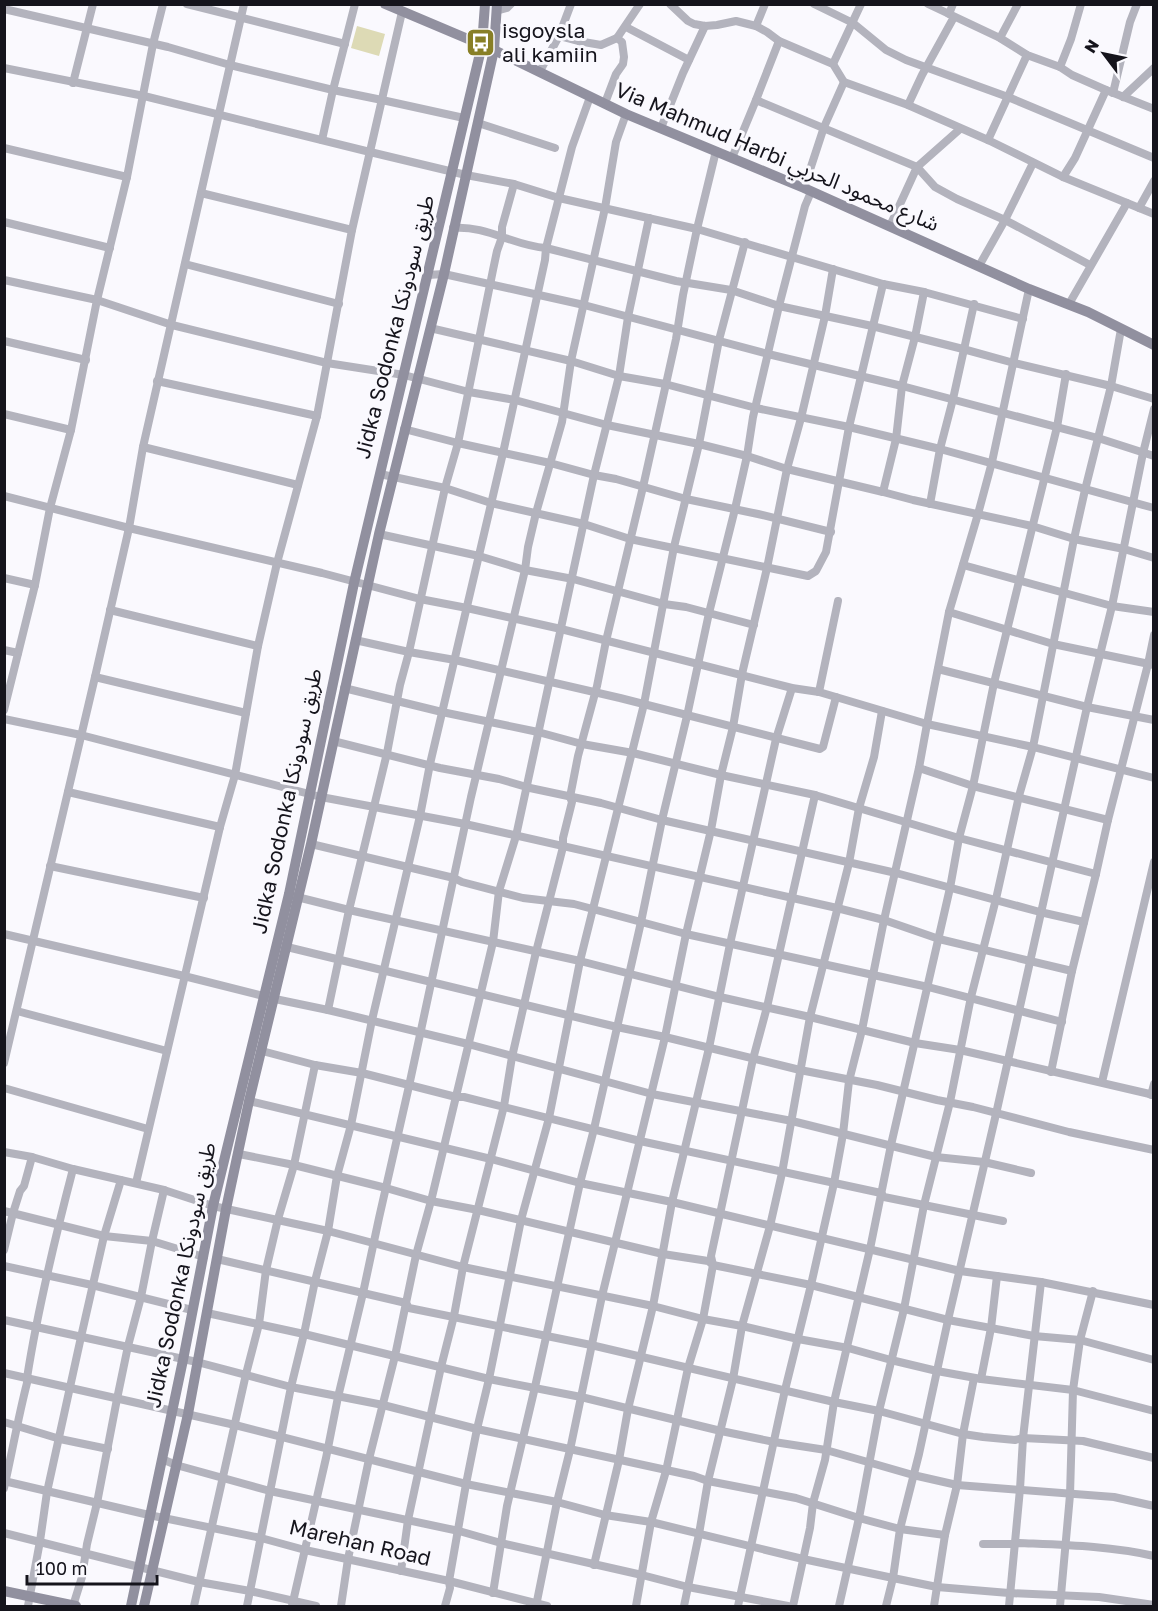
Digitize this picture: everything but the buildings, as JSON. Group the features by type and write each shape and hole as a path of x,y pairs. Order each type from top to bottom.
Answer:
{"main road":[{"name":"Via Mahmud Harbi شارع محمود الحربي","path":"385,4 494,50 626,114 808,190 1029,289 1069,304 1154,345"},
{"name":"Jidka Sodonka طريق سودونكا","path":"131,1606 213,1206 294,896 316,796 354,583 482,45 483,6"},
{"name":"Jidka Sodonka طريق سودونكا","path":"144,1606 188,1414 226,1209 262,1051 269,998 287,947 294,896 311,844 316,796 333,741 379,534 444,274 494,50 497,8"},
{"path":"4,1591 28,1602 74,1606"}],"street":[{"path":"73,83 93,4"},
{"path":"4,710 35,585 50,508 71,430 97,300 127,177 163,4"},
{"path":"188,4 345,44"},
{"path":"4,1063 129,528 143,447 244,4"},
{"path":"322,140 355,4"},
{"path":"497,8 507,8 511,4"},
{"path":"540,71 559,36 571,4"},
{"path":"559,36 578,42 601,45 617,38 640,4"},
{"path":"670,4 694,24 705,26 736,21 756,26 779,41 833,64 844,82 908,105 988,140 1063,177 1154,214"},
{"path":"756,26 765,4"},
{"path":"814,4 853,23 885,50 906,60 1008,97 1154,158"},
{"path":"833,64 861,4"},
{"path":"928,4 1000,38 1027,55 1060,67 1072,75 1154,109"},
{"path":"908,105 951,15 953,4"},
{"path":"1000,38 1018,4"},
{"path":"1060,67 1082,4"},
{"path":"1063,177 1109,91 1137,4"},
{"path":"5,6 230,65 464,118"},
{"path":"136,1183 219,827 235,775 258,646 277,563 316,416 352,230 402,12"},
{"path":"661,128 705,26"},
{"path":"626,27 689,60"},
{"path":"605,103 624,57 622,42 617,38"},
{"path":"732,158 779,41"},
{"path":"988,140 1027,55"},
{"path":"4,68 144,96 466,175 514,184 559,198 697,229 883,284 974,304 1023,319"},
{"path":"1123,97 1154,68"},
{"path":"494,1593 510,1493 641,922 708,613 735,509 779,306 824,127 844,82"},
{"path":"247,1606 291,1387 328,1231 337,1176 351,1125 372,1020 385,972 430,764 515,400 546,248 572,147 590,97"},
{"path":"756,100 917,167 931,183 946,193 1005,220 1090,265"},
{"path":"293,1604 410,1086 488,722 525,570 536,513 562,422 616,142 626,114"},
{"path":"478,123 555,148"},
{"path":"890,226 917,167 960,129"},
{"path":"4,148 127,177"},
{"path":"401,1571 408,1520 463,1267 504,1106 512,1057 563,847 562,838 572,802 570,797 644,487 697,229 716,151"},
{"path":"979,266 1033,163"},
{"path":"1139,208 1154,182"},
{"path":"328,1010 349,910 387,753 399,685 409,652 445,489 458,443 497,251 502,237 502,227 514,184"},
{"path":"201,193 352,230"},
{"path":"1069,304 1127,203"},
{"path":"341,1606 348,1559 369,1459 416,1255 481,994 493,942 499,891 516,836 594,476 619,376 648,218"},
{"path":"4,222 110,248"},
{"path":"453,228 470,228 537,248 546,248 638,272 731,290 779,306 872,326 1014,363 1066,374 1154,399"},
{"path":"445,1606 450,1588 449,1581 466,1484 520,1220 549,1118 580,961 633,753 674,547 699,444 719,340 745,242"},
{"path":"185,264 339,304"},
{"path":"537,1605 591,1345 665,1037 787,469 825,316 832,269"},
{"path":"428,275 444,274 584,305 768,354 1004,412 1154,456"},
{"path":"4,280 97,300 171,325 327,363 404,375 469,392 515,400 607,425 699,444 787,469 1032,526 1074,539 1124,549 1154,558"},
{"path":"380,474 445,489 490,503 584,524 630,539 808,576 816,571 823,560 831,532 849,427 883,284"},
{"path":"738,1606 785,1390 834,1183 849,1081 919,768 950,612 992,462 1029,289"},
{"path":"884,492 896,439 902,386 924,292"},
{"path":"930,504 940,449 974,304"},
{"path":"430,328 572,361 619,376 665,384 756,408 940,449 1154,508"},
{"path":"839,1606 859,1518 879,1411 904,1309 924,1205 950,1102 971,997 1033,747 1084,490 1111,386 1121,329"},
{"path":"4,341 86,360"},
{"path":"793,1606 810,1528 813,1503 825,1460 834,1402 848,1348 994,683 1057,427 1066,374"},
{"path":"158,381 316,416"},
{"path":"886,1606 893,1578 900,1529 1087,706 1112,606 1154,409"},
{"path":"4,414 71,430"},
{"path":"404,429 594,476 616,479 686,499 831,532"},
{"path":"143,447 298,485"},
{"path":"4,496 420,599 561,628 819,692 927,724 1033,747 1154,778"},
{"path":"379,534 479,556 525,570 573,579 664,604 686,607 754,625"},
{"path":"963,565 1112,606 1154,612"},
{"path":"4,578 35,585"},
{"path":"819,692 838,601"},
{"path":"110,609 258,646"},
{"path":"950,612 1053,644 1151,664"},
{"path":"1051,1072 1108,819 1151,664 1154,635"},
{"path":"355,640 455,660 644,704 820,749 823,747 836,698"},
{"path":"4,650 18,653"},
{"path":"938,669 1154,720"},
{"path":"95,677 246,714"},
{"path":"594,1565 619,1460 672,1202 709,1048 776,739 792,687"},
{"path":"344,688 582,744 633,753 815,795 959,838 1096,874"},
{"path":"684,1606 708,1481 733,1379 742,1326 782,1173 810,1017 849,863 859,808 874,757 882,711"},
{"path":"4,719 81,735 316,796 465,824 837,908 884,920 939,939 1072,971"},
{"path":"333,741 440,768 499,779 662,820 896,873 1084,922"},
{"path":"919,768 973,786 1108,819"},
{"path":"68,792 219,827"},
{"path":"636,1606 651,1522 666,1471 688,1368 703,1319 713,1265 711,1256 753,1059 815,795"},
{"path":"311,844 454,878 523,898 574,904 686,934 971,997 1062,1022"},
{"path":"1102,1082 1154,862"},
{"path":"50,866 204,898"},
{"path":"294,896 580,961 915,1043 1008,1060 1152,1095 1154,1084"},
{"path":"4,934 269,998 372,1020 652,1094 792,1121 936,1157 984,1162 1031,1173"},
{"path":"287,947 753,1059 986,1110 1154,1150"},
{"path":"17,1011 167,1051"},
{"path":"262,1051 315,1065 362,1073 456,1097 504,1106 640,1142 881,1193 884,1197 1003,1221"},
{"path":"194,1606 217,1498 259,1324 266,1270 294,1165 315,1065"},
{"path":"4,1088 148,1129"},
{"path":"249,1101 443,1147 580,1183 672,1202 960,1271 1093,1291 1154,1305"},
{"path":"4,1152 164,1190 213,1206 328,1231 463,1267 848,1348 937,1371 1073,1390 1154,1411"},
{"path":"239,1154 294,1165 431,1201 663,1254 708,1262 756,1275 811,1285 948,1320 1034,1336 1080,1340 1154,1360"},
{"path":"4,1250 9,1212 24,1186 32,1157"},
{"path":"5,1484 27,1383 45,1276 73,1169"},
{"path":"28,1602 47,1492 92,1285 121,1180"},
{"path":"74,1606 128,1346 164,1190"},
{"path":"9,1212 104,1236 152,1241 204,1257"},
{"path":"217,1259 406,1303 409,1308 591,1345 879,1411 963,1434 1016,1440 1023,1438 1083,1441 1154,1458"},
{"path":"4,1266 192,1310"},
{"path":"934,1606 945,1535 957,1485 963,1434 991,1328 997,1276"},
{"path":"1009,1606 1023,1438 1041,1282"},
{"path":"1060,1606 1070,1495 1073,1390 1080,1340 1093,1291"},
{"path":"207,1313 489,1379 581,1397 721,1431 826,1450 957,1485 1114,1497 1154,1506"},
{"path":"4,1320 128,1346 291,1387 383,1405 570,1450 763,1491 813,1503 900,1529 945,1535"},
{"path":"4,1373 235,1425 466,1484 557,1502 605,1515 651,1522 803,1559 936,1587 1112,1598 1154,1605"},
{"path":"4,1422 60,1439 108,1449"},
{"path":"162,1459 270,1491 459,1531 688,1587 788,1606"},
{"name":"Marehan Road","path":"5,1484 261,1538 547,1606"},
{"path":"4,1533 199,1582 250,1591 293,1604 316,1606"},
{"path":"983,1544 1065,1545 1126,1550 1154,1556"}],"shaded area":[{"path":"357,26 385,34 379,56 351,48"}],"place":[{"name":"isgoysla ali kamiin","path":"481,43"}]}
